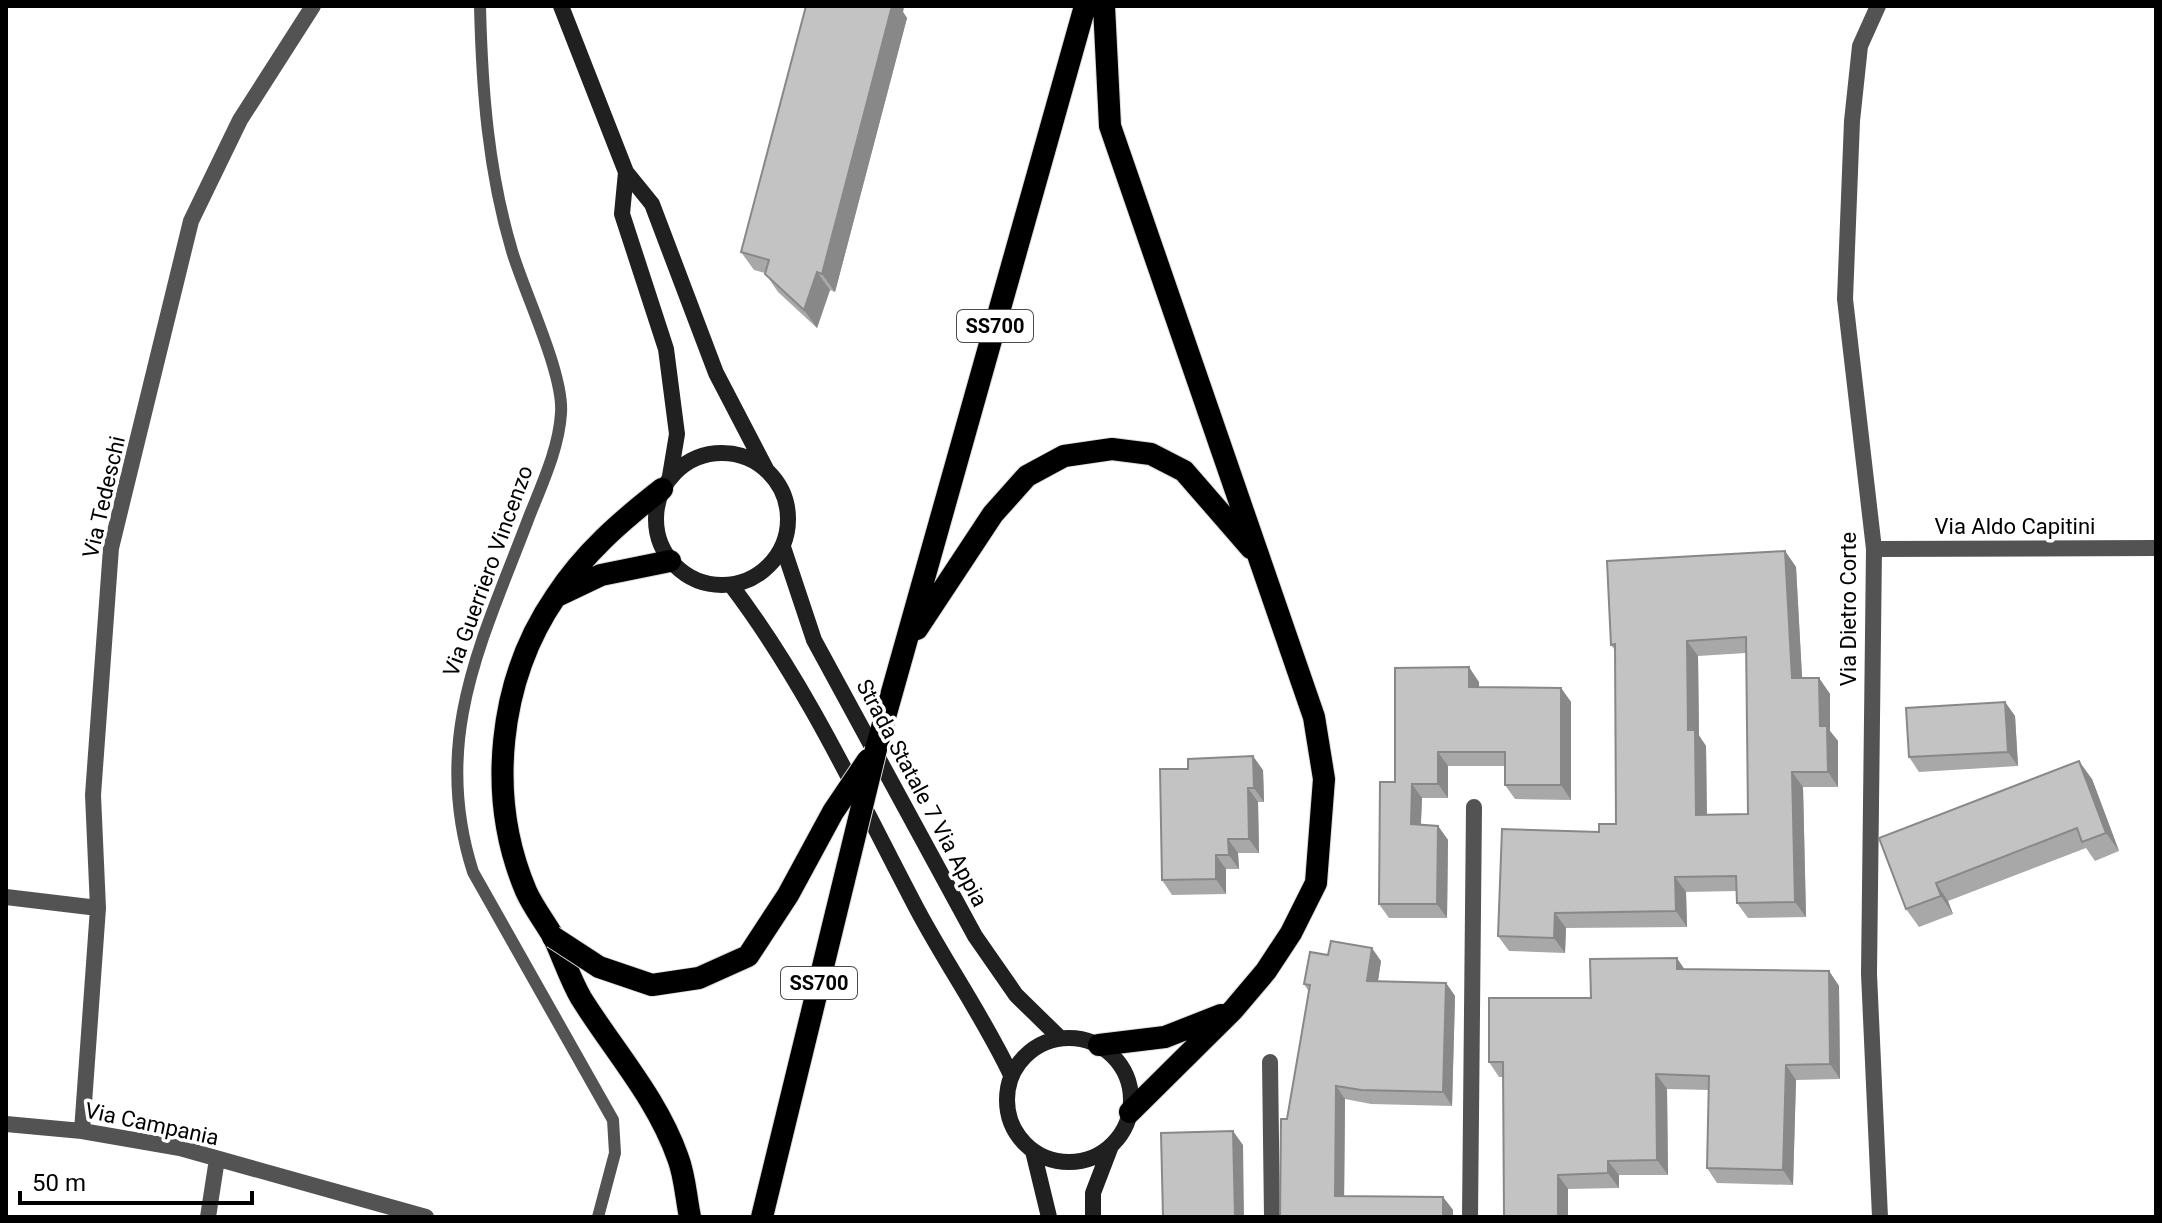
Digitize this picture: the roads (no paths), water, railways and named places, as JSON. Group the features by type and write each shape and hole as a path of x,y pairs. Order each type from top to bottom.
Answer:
{"highway":[{"name":"SS700","path":"762,1217 876,749 1085,6"},
{"path":"1104,6 1110,126 1260,558"},
{"name":"SS700","path":"906,647 993,514 1027,476 1064,456 1112,449 1151,454 1184,471 1260,558 1314,717 1324,779 1316,883 1266,971 1233,1010 1130,1112"},
{"path":"555,597 584,558 619,522 666,483"},
{"path":"555,597 601,575 670,561"},
{"name":"SS700","path":"555,597 529,643 511,700 503,754 503,800 512,847 527,892 553,937 580,996 650,1098 679,1159 690,1217"},
{"name":"SS700","path":"553,937 599,967 652,985 699,978 748,956 788,895 833,812 876,749"},
{"name":"SS700","path":"1099,1045 1165,1037 1233,1010"}],"main road":[{"name":"Strada Statale 7 Via Appia","path":"561,6 626,172 652,204 716,373 788,505 788,526 783,547 814,640 975,936 1016,995 1060,1038"},
{"name":"Strada Statale 7 Via Appia","path":"626,172 622,214 666,349 677,434 655,527 660,545 670,561"},
{"path":"666,483 683,465 717,452 735,453 766,469"},
{"path":"670,561 698,580 731,585 762,573 783,547"},
{"path":"731,585 782,653 941,953 989,1028 1011,1075"},
{"path":"1093,1217 1093,1193 1111,1146 1123,1131 1130,1112 1129,1081 1117,1060 1099,1045 1080,1038 1060,1038 1040,1045 1023,1057 1011,1075 1006,1095 1009,1117 1018,1136 1033,1151 1052,1160 1073,1162 1093,1157 1111,1146"},
{"path":"1033,1151 1049,1217"}],"street":[{"name":"Via Tedeschi","path":"82,1131 98,908 93,795 111,548 191,221 240,120 313,6"},
{"name":"Via Dietro Corte","path":"1878,6 1860,46 1853,106 1845,299 1874,549 1868,959 1880,1217"},
{"name":"Via Aldo Capitini","path":"1874,549 2156,548"},
{"path":"1470,1217 1474,807"},
{"path":"6,897 98,908"},
{"path":"1270,1062 1272,1217"},
{"name":"Via Campania","path":"6,1124 82,1131 180,1148 426,1217"},
{"path":"208,1217 217,1159"}],"lane":[{"name":"Via Guerriero Vincenzo","path":"480,6 482,89 492,162 512,251 538,323 562,410 546,473 470,671 459,729 459,810 463,841 473,872 613,1120 617,1136 615,1153 598,1217"}]}
